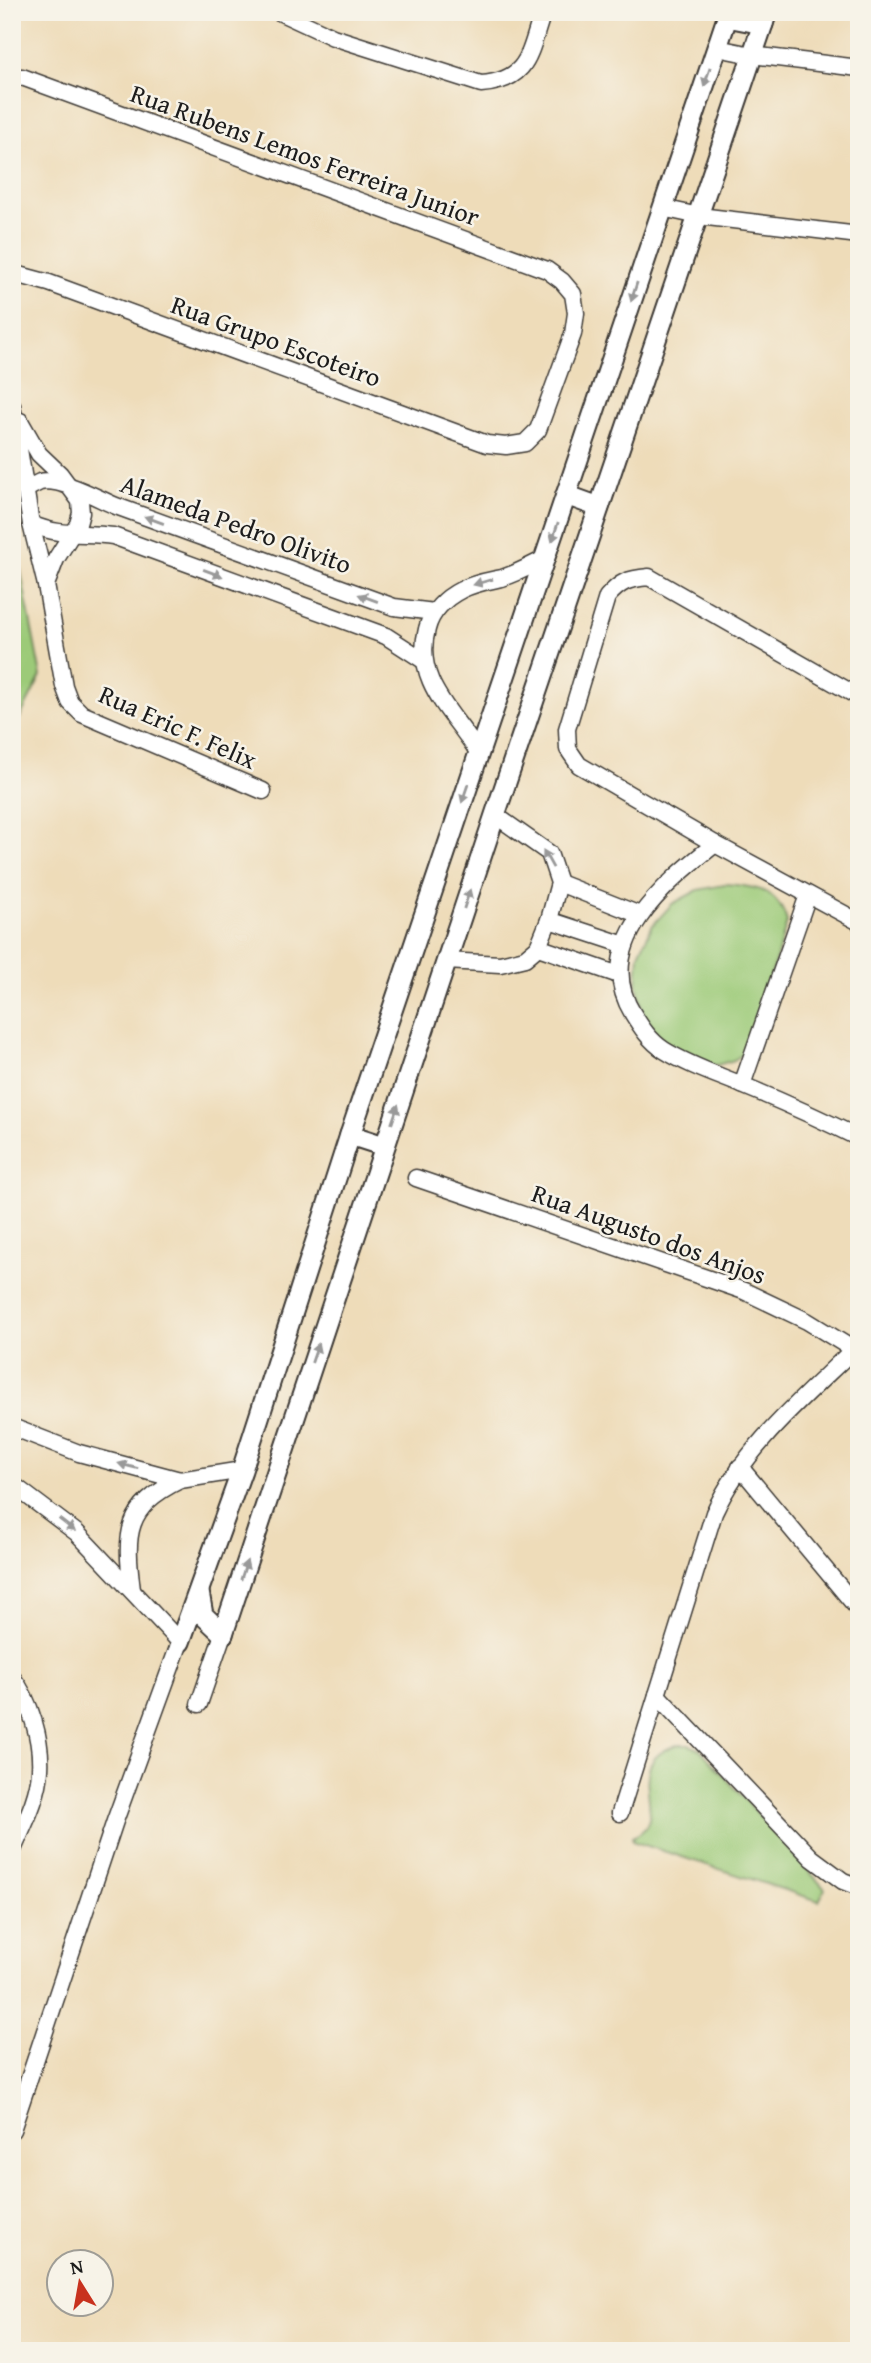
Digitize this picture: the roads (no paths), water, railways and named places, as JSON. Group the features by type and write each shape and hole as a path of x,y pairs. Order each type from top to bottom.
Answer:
{"street":[{"path":"279,12 333,37 481,84 501,82 516,75 527,60 543,12"},
{"path":"12,2130 115,1821 242,1469 478,752 728,15 765,18 495,815 199,1704"},
{"path":"717,48 859,68"},
{"name":"Rua Rubens Lemos Ferreira Junior","path":"12,77 22,77 547,270 573,294 576,313 573,334 538,430 525,443"},
{"path":"662,208 699,216 859,234"},
{"name":"Rua Grupo Escoteiro","path":"12,273 49,284 487,444 506,446 525,443"},
{"path":"12,404 39,454 71,487 80,501 78,524 56,559 46,585"},
{"path":"12,404 31,524"},
{"name":"Alameda Pedro Olivito","path":"24,490 39,482 51,481 394,607 434,612"},
{"path":"566,495 599,507"},
{"name":"Alameda Pedro Olivito","path":"31,524 47,531 71,535 113,536 386,635 423,660"},
{"name":"Rua Eric F. Felix","path":"31,524 46,585 64,686 70,702 82,714 263,791"},
{"path":"478,752 429,679 423,660 428,625 434,612 461,590 520,571 546,558"},
{"path":"859,697 649,577 634,578 619,584 607,597 566,729 568,749 579,765 715,844 859,922"},
{"path":"446,961 500,964 525,958 538,947 549,920 559,883 549,853 495,815"},
{"path":"715,844 677,875 640,915 625,945 619,975 627,1005 643,1032 661,1048 687,1063 859,1138"},
{"path":"559,883 640,915"},
{"path":"742,1085 808,895"},
{"path":"549,920 625,945"},
{"path":"538,947 619,975"},
{"path":"350,1135 384,1146"},
{"name":"Rua Augusto dos Anjos","path":"416,1178 744,1291 857,1348"},
{"path":"620,1813 713,1513 725,1488 758,1444 857,1348"},
{"path":"12,1427 79,1453 180,1480"},
{"path":"740,1467 859,1610"},
{"path":"132,1590 128,1557 129,1537 134,1518 152,1496 180,1480 242,1469"},
{"path":"12,1484 77,1533 180,1642"},
{"path":"199,1591 204,1615 223,1634"},
{"path":"180,1642 223,1634"},
{"path":"12,1677 19,1685 29,1709 37,1739 40,1770 31,1806 12,1852"},
{"path":"657,1695 812,1858 843,1881 859,1887"}]}
